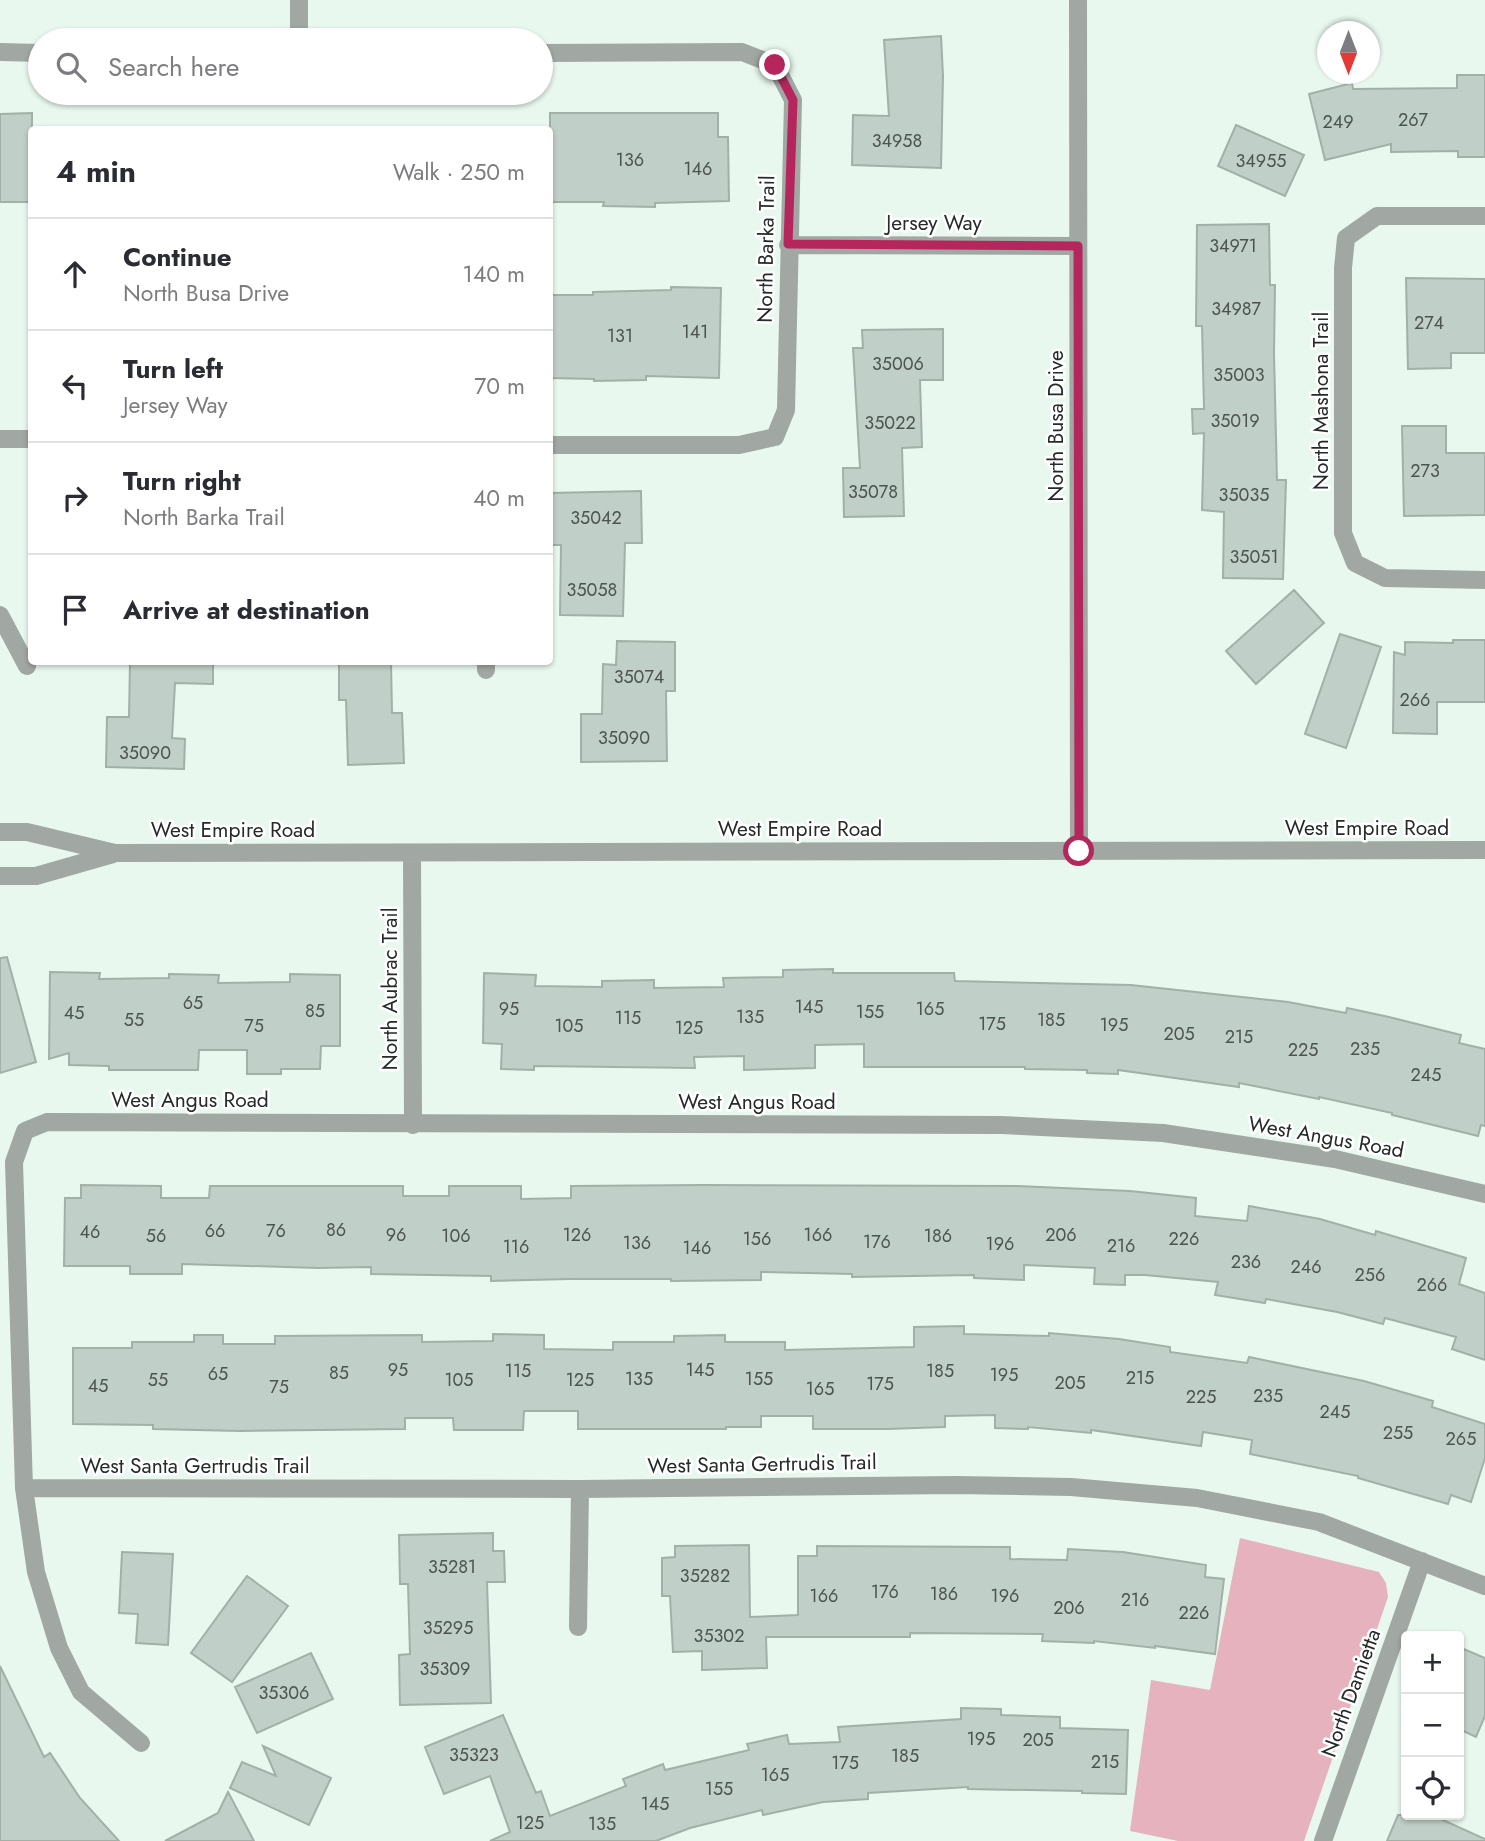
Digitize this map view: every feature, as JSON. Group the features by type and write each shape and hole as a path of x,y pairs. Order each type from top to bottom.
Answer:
{"street":[{"path":"299,0 299,28"},
{"name":"North Busa Drive","path":"1078,0 1079,851"},
{"path":"0,52 28,53"},
{"name":"North Barka Trail","path":"553,53 742,52 775,65 793,100 786,410 775,437 739,446 553,446"},
{"name":"North Mashona Trail","path":"1485,216 1377,216 1346,238 1343,268 1343,533 1354,563 1385,578 1485,580"},
{"name":"Jersey Way","path":"788,244 1078,246"},
{"path":"0,439 28,439"},
{"path":"0,615 27,666"},
{"name":"West Empire Road","path":"0,832 27,832 115,853 1485,850"},
{"name":"West Empire Road","path":"0,876 36,876 115,853"},
{"name":"North Aubrac Trail","path":"412,853 413,1125"},
{"name":"West Angus Road","path":"24,1488 14,1162 25,1131 47,1122 1001,1125 1163,1133 1335,1159 1485,1194"},
{"name":"West Santa Gertrudis Trail","path":"24,1488 580,1489 955,1485 1072,1487 1197,1498 1319,1522 1485,1586"},
{"path":"24,1488 36,1572 59,1648 81,1692 141,1743"},
{"path":"578,1627 580,1489"},
{"name":"North Damietta","path":"1323,1841 1422,1561"}],"shaded area":[{"path":"1240,1538 1379,1572 1386,1583 1388,1597 1304,1841 1178,1841 1130,1831 1151,1680 1210,1690"}],"building":[{"path":"941,36 941,168 852,165 853,115 889,116 884,40"},
{"path":"1457,75 1485,75 1485,157 1458,157 1458,151 1391,152 1391,144 1325,160 1309,94 1348,84 1352,84 1353,89 1457,88"},
{"path":"32,113 32,126 28,126 28,202 0,202 0,114"},
{"path":"550,113 718,113 718,137 728,137 729,201 655,203 655,207 603,206 604,202 553,202 553,126 550,126"},
{"path":"1236,125 1304,155 1285,196 1218,166"},
{"path":"1269,224 1270,285 1275,285 1277,480 1286,480 1283,579 1223,578 1224,512 1202,510 1204,433 1193,434 1192,409 1204,409 1202,326 1196,326 1197,225"},
{"path":"1406,278 1485,279 1485,353 1451,353 1451,368 1408,369"},
{"path":"671,287 721,288 719,378 646,376 646,380 594,381 553,378 553,295 671,290"},
{"path":"943,329 943,380 920,380 922,447 902,448 904,516 844,517 843,468 860,468 853,348 863,348 862,330"},
{"path":"1402,426 1446,426 1446,453 1485,453 1485,515 1404,516"},
{"path":"641,491 642,543 625,543 623,616 560,615 561,545 553,545 553,493"},
{"path":"1294,590 1324,623 1256,684 1226,651"},
{"path":"1340,634 1381,647 1346,748 1305,734"},
{"path":"1453,640 1485,640 1485,702 1437,702 1437,734 1393,733 1394,652 1405,655 1405,642 1453,643"},
{"path":"617,641 675,642 675,691 666,691 667,761 581,762 581,714 602,714 603,664 616,665"},
{"path":"130,665 213,665 213,684 175,683 172,738 185,739 184,769 106,767 107,717 129,717"},
{"path":"339,665 391,665 392,713 402,713 404,763 348,765 346,700 339,700"},
{"path":"7,957 36,1062 0,1073 0,958"},
{"path":"833,969 833,973 954,973 955,981 1131,985 1288,1002 1346,1013 1347,1008 1389,1017 1461,1035 1459,1043 1485,1049 1485,1126 1481,1125 1478,1136 1319,1097 1239,1083 1239,1087 1118,1070 1118,1074 1025,1067 864,1067 864,1044 815,1045 815,1068 744,1070 744,1056 694,1057 695,1068 534,1066 534,1070 501,1069 502,1044 483,1043 484,973 536,975 535,986 602,987 602,981 654,980 654,988 724,987 723,978 783,977 783,970"},
{"path":"50,972 100,973 99,979 169,978 169,974 219,975 218,983 290,982 290,974 340,975 340,1046 321,1046 320,1069 281,1069 281,1074 247,1074 247,1050 199,1050 198,1070 109,1070 109,1066 69,1065 69,1053 49,1059"},
{"path":"81,1185 161,1186 161,1198 209,1198 210,1186 403,1186 403,1196 449,1196 449,1186 521,1186 521,1199 571,1198 571,1186 703,1185 1018,1186 1130,1191 1196,1198 1195,1216 1247,1221 1249,1206 1320,1219 1375,1235 1376,1231 1466,1258 1459,1284 1485,1293 1485,1360 1452,1349 1456,1337 1385,1318 1383,1324 1337,1312 1266,1299 1265,1303 1215,1295 1218,1282 1125,1275 1125,1285 1094,1284 1095,1268 1024,1265 1024,1280 974,1278 974,1275 852,1277 852,1274 761,1272 761,1280 491,1281 491,1276 371,1274 371,1267 182,1264 182,1274 130,1274 130,1266 64,1266 65,1198 81,1198"},
{"path":"964,1326 964,1334 1049,1336 1049,1333 1119,1339 1170,1347 1170,1352 1247,1363 1249,1357 1364,1381 1433,1401 1432,1407 1485,1424 1485,1458 1471,1502 1451,1495 1448,1504 1358,1476 1250,1454 1252,1440 1203,1432 1201,1446 1091,1430 1091,1433 1028,1427 995,1428 995,1415 945,1416 945,1427 887,1429 813,1429 813,1416 761,1416 761,1427 578,1429 578,1411 524,1411 523,1430 454,1430 453,1418 405,1418 405,1429 241,1431 153,1429 153,1425 73,1424 73,1348 132,1348 132,1342 194,1342 194,1335 223,1335 223,1344 275,1344 275,1336 422,1335 422,1342 493,1341 493,1334 544,1335 544,1349 613,1350 613,1342 674,1342 674,1336 725,1335 725,1342 785,1342 785,1350 914,1347 914,1327"},
{"path":"493,1533 493,1551 504,1551 505,1582 487,1582 491,1703 400,1705 399,1655 410,1654 408,1584 400,1584 399,1535"},
{"path":"749,1545 750,1617 798,1615 798,1556 817,1556 817,1546 1010,1547 1010,1559 1067,1560 1068,1549 1123,1552 1206,1565 1205,1577 1224,1579 1215,1654 1094,1641 1042,1641 1043,1634 910,1633 910,1637 766,1637 767,1668 702,1670 702,1651 673,1652 670,1596 662,1596 662,1558 675,1557 675,1546"},
{"path":"122,1552 173,1554 168,1645 136,1643 138,1614 119,1613"},
{"path":"247,1576 288,1606 232,1682 191,1653"},
{"path":"1464,1649 1485,1658 1485,1716 1476,1737 1464,1731"},
{"path":"311,1653 333,1699 257,1733 235,1687"},
{"path":"0,1666 44,1757 50,1753 80,1798 119,1841 0,1841"},
{"path":"961,1708 1001,1709 1001,1715 1060,1717 1060,1728 1128,1730 1126,1794 968,1787 868,1793 868,1799 823,1802 763,1815 762,1810 690,1828 656,1841 490,1841 510,1832 490,1776 444,1794 425,1747 503,1715 536,1793 541,1791 550,1816 626,1786 623,1779 663,1764 665,1770 749,1750 747,1744 787,1735 789,1744 840,1742 838,1727 961,1719"},
{"path":"263,1746 331,1778 309,1825 230,1788 242,1762 276,1776"},
{"path":"228,1792 254,1841 165,1841 218,1813"},
{"path":"1398,1815 1401,1815 1401,1820 1443,1820 1485,1839 1485,1841 1387,1841"}],"route":[{"path":"775,65 793,100 788,244 1078,246 1079,851"}]}
